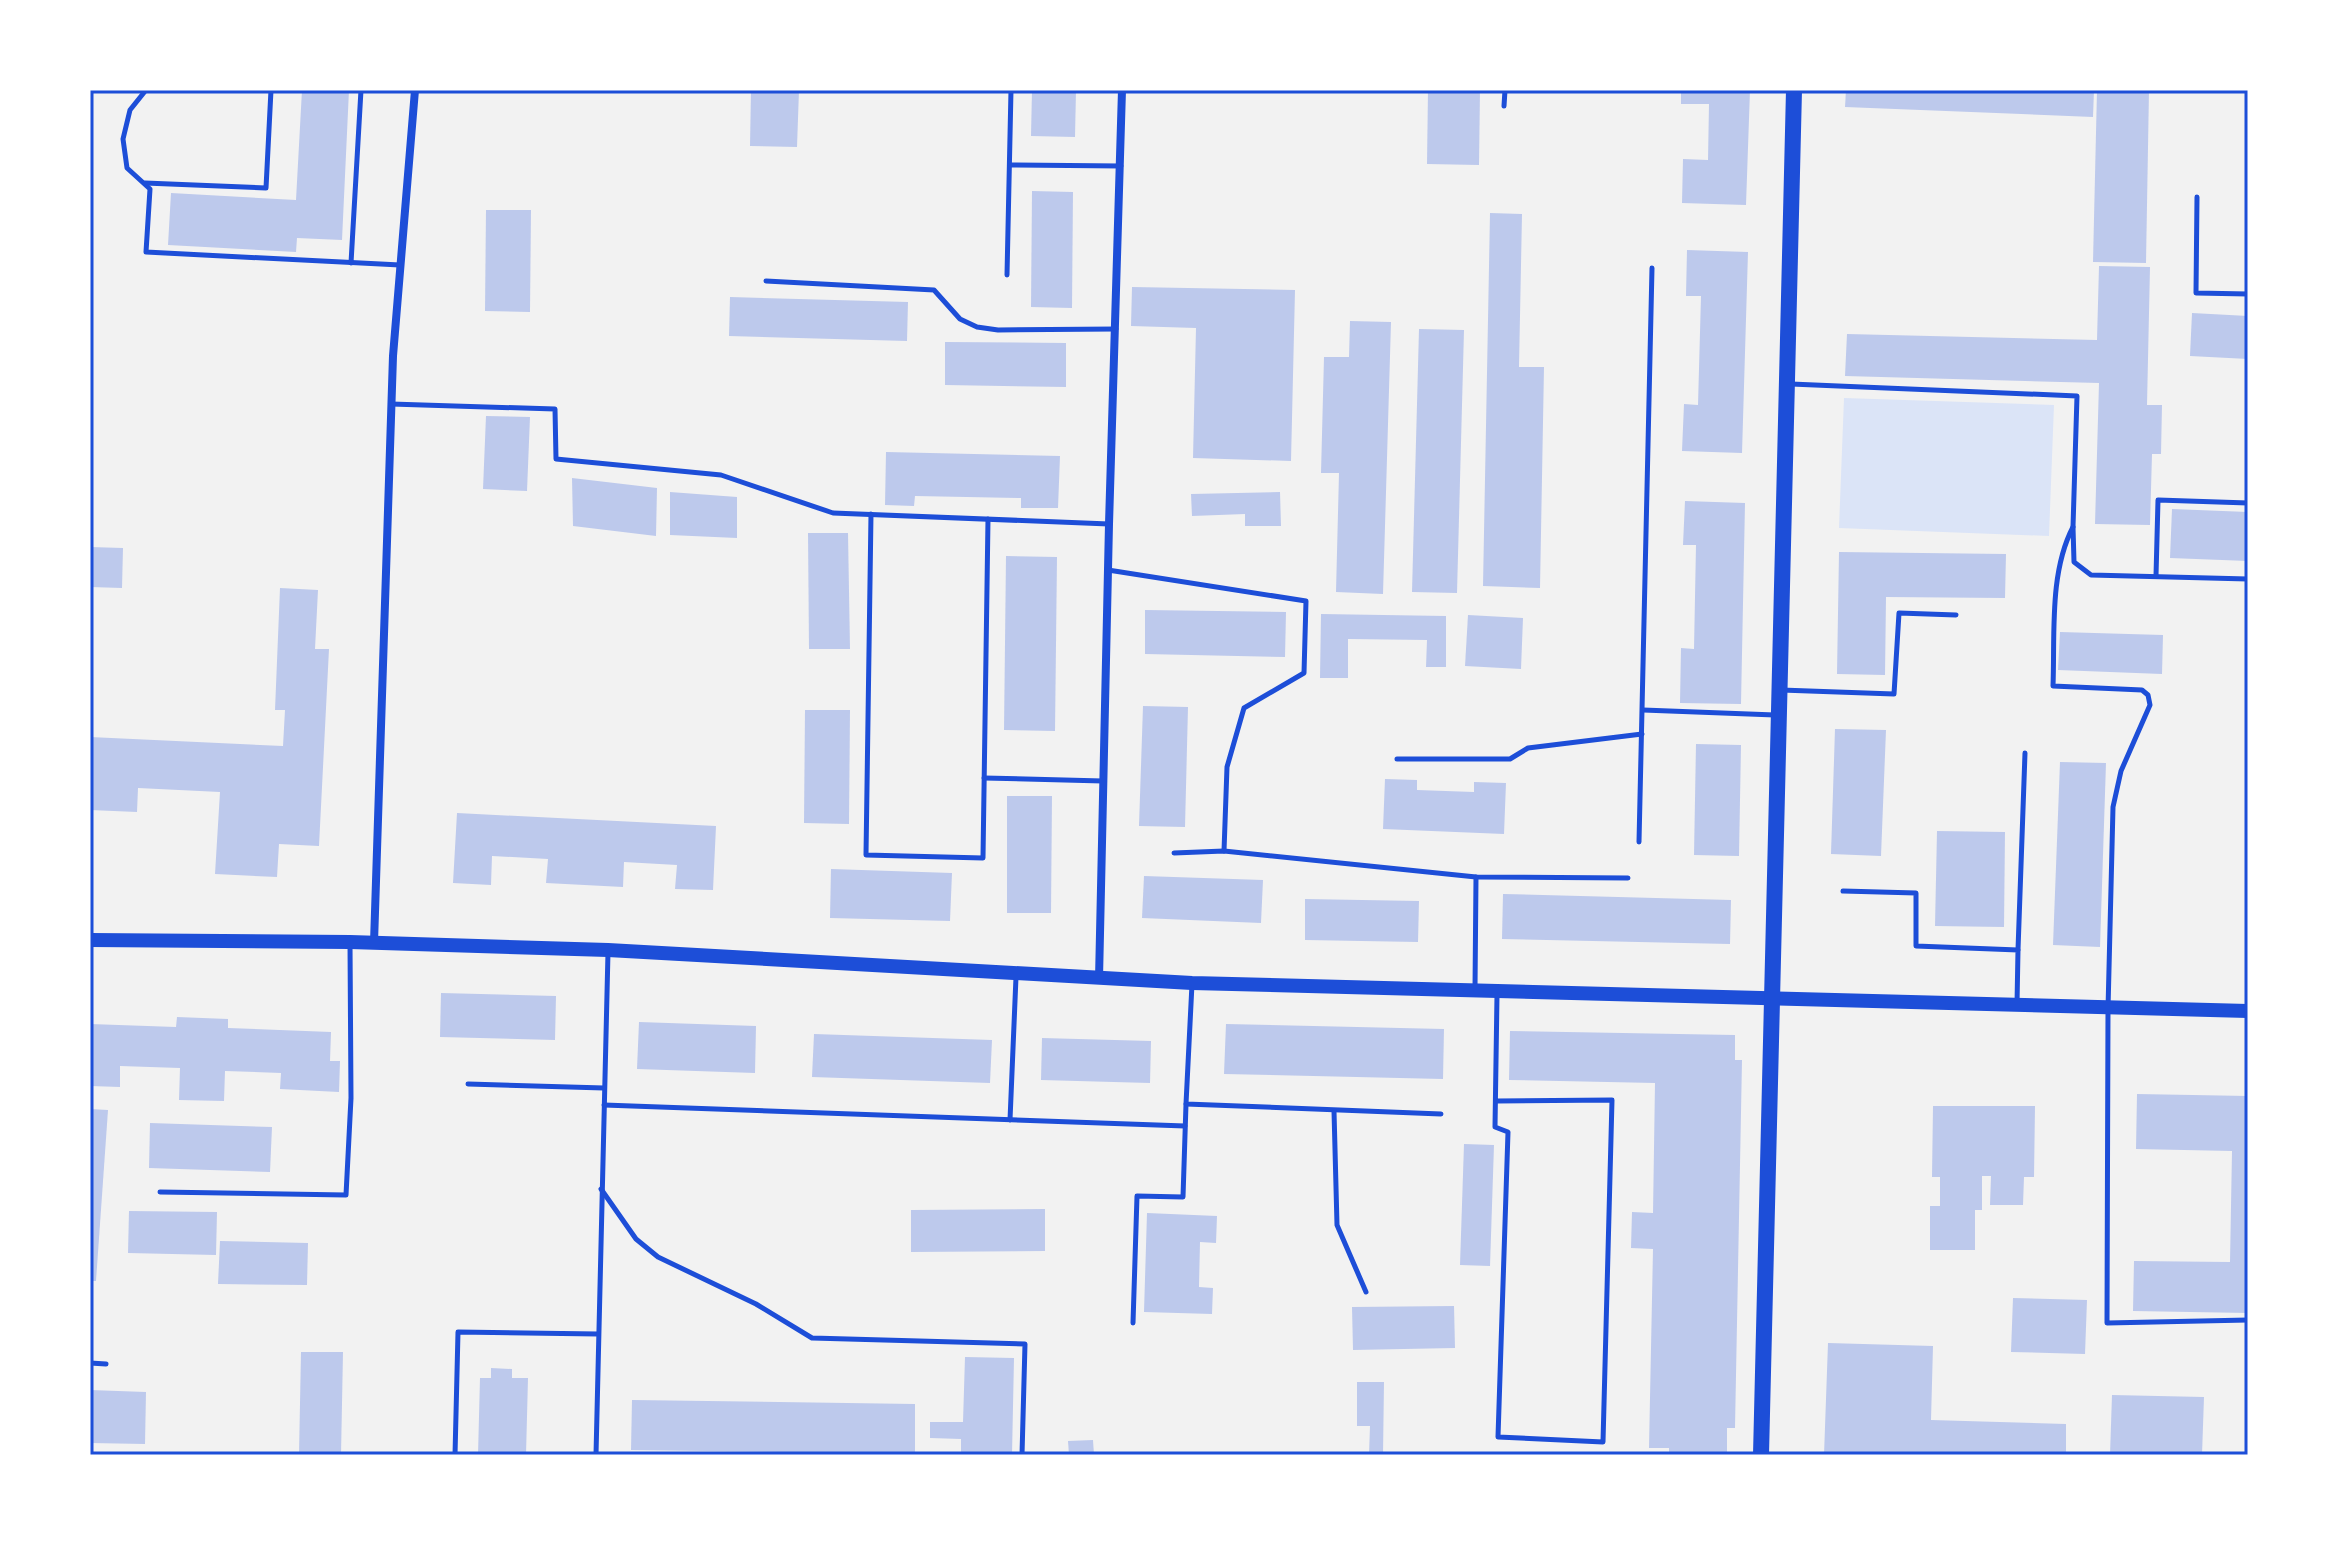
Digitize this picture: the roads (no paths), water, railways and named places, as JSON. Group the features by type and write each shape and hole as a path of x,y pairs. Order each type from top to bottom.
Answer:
{"main road":[{"path":"1761,1455 1794,90"},
{"path":"90,940 350,942 608,950 1099,980 2248,1011"}],"street":[{"path":"374,943 391,404 415,90"},
{"path":"1099,980 1122,90"}],"lane":[{"path":"146,90 130,110 123,139 127,168 150,189 146,252 400,265"},
{"path":"144,182 266,188 271,90"},
{"path":"351,263 361,90"},
{"path":"1007,275 1011,90"},
{"path":"1504,106 1505,90"},
{"path":"1010,165 1121,166"},
{"path":"2197,197 2196,293 2248,294"},
{"path":"1639,842 1652,268"},
{"path":"766,281 934,290 960,319 987,329 1117,329"},
{"path":"1787,383 2077,396 2074,562 2091,575 2248,579"},
{"path":"391,404 555,409 556,459 721,475 833,513 1109,524"},
{"path":"2156,576 2158,500 2248,503"},
{"path":"871,514 866,855 983,858 988,519"},
{"path":"2073,527 2066,540 2059,571 2053,686 2127,687 2142,690 2148,695 2150,705 2121,771 2113,807 2108,1009 2107,1323 2248,1320"},
{"path":"1108,570 1306,601 1304,673 1244,708 1227,767 1224,851"},
{"path":"1780,690 1894,694 1899,613 1956,615"},
{"path":"1643,710 1780,715"},
{"path":"1397,759 1510,759 1528,748 1642,734"},
{"path":"2017,1005 2025,753"},
{"path":"984,778 1104,781"},
{"path":"1174,853 1224,851 1476,877 1628,878"},
{"path":"1475,989 1476,877"},
{"path":"1843,891 1916,893 1916,946 2018,950"},
{"path":"160,1192 346,1195 351,1098 350,942"},
{"path":"596,1455 608,950"},
{"path":"1010,1120 1016,974"},
{"path":"1133,1323 1137,1196 1183,1197 1192,983"},
{"path":"1497,990 1495,1127 1508,1132 1498,1437 1603,1442 1612,1100 1497,1101"},
{"path":"468,1084 604,1088"},
{"path":"1186,1104 1441,1114"},
{"path":"604,1105 1185,1126"},
{"path":"1334,1111 1337,1225 1366,1292"},
{"path":"601,1189 636,1239 658,1257 756,1304 812,1338 1025,1344 1022,1455"},
{"path":"455,1455 458,1332 598,1334"},
{"path":"90,1363 106,1364"}]}
